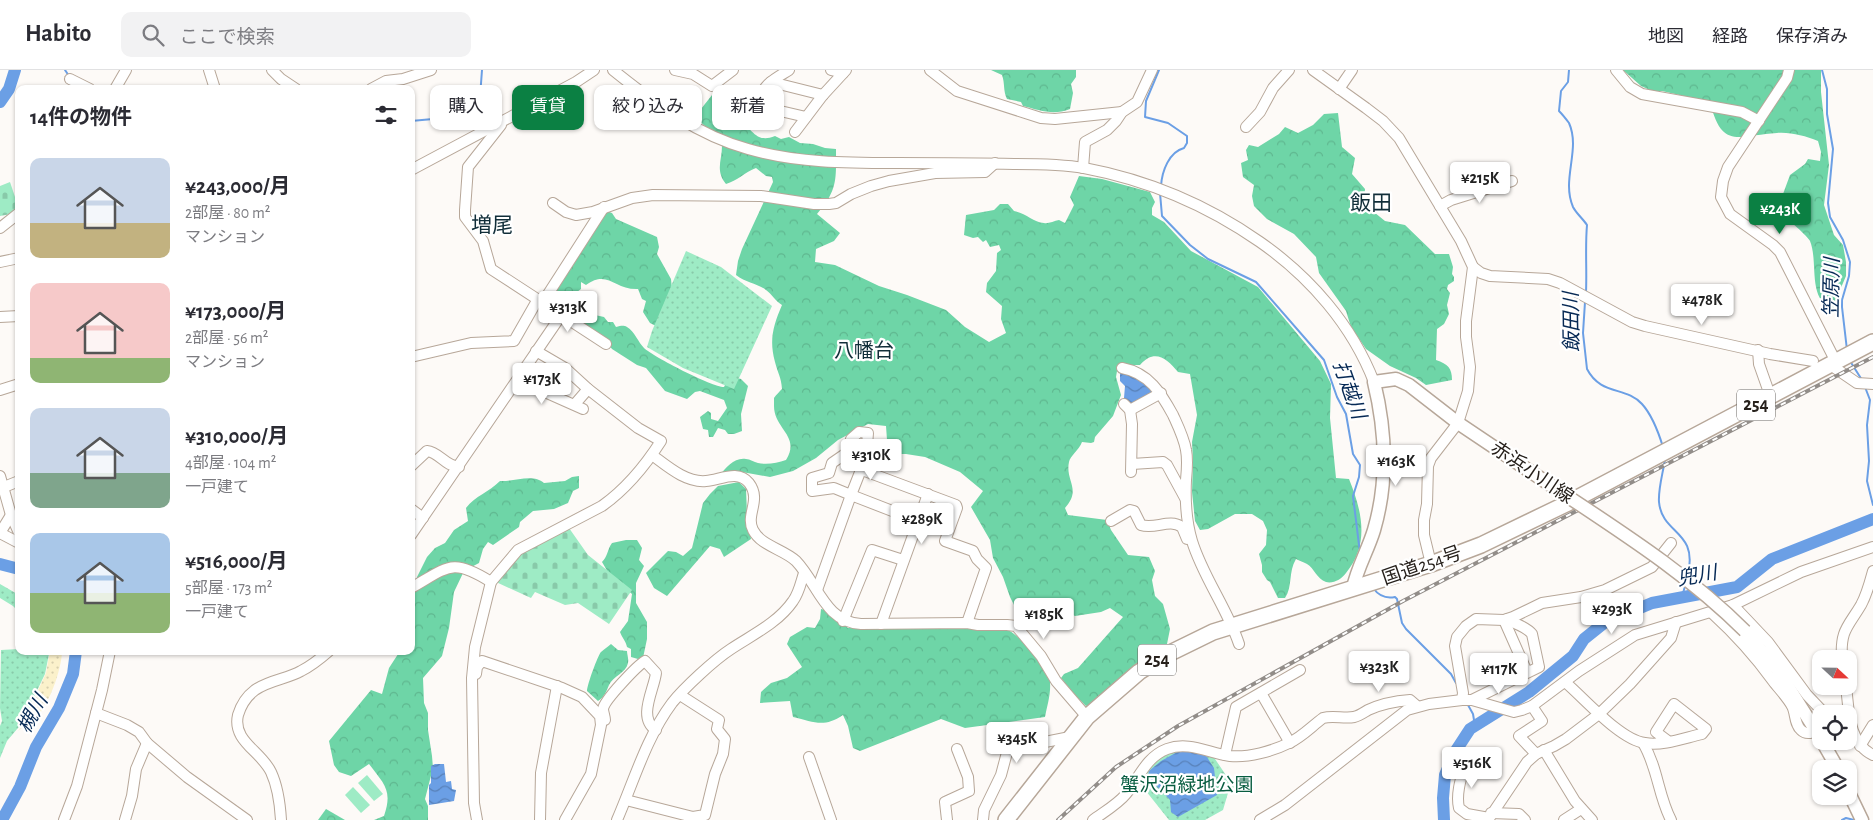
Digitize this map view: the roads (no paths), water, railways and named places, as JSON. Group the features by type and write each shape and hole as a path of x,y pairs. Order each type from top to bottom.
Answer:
{"highway":[{"name":"国道254号","path":"1006,820 1087,716 1133,677 1166,655 1193,641 1233,626 1431,564 1481,546 1510,533 1771,398 1873,342"}],"main road":[{"name":"赤浜小川線","path":"1374,382 1390,379 1403,381 1458,423 1677,571 1720,606 1744,631 1777,669 1812,723"},
{"path":"1364,585 1383,484 1382,428 1374,382"},
{"path":"1855,805 1862,820"}],"street":[{"path":"117,85 126,70"},
{"path":"209,70 214,85"},
{"path":"272,70 290,85"},
{"path":"378,85 386,81 403,79 430,70"},
{"path":"502,120 576,82 594,70"},
{"path":"613,70 651,101 685,122 747,149 771,155 820,162 960,167"},
{"path":"675,70 693,74 712,86 733,70"},
{"path":"789,70 771,82 763,90 762,94 776,110 806,117"},
{"path":"831,70 844,72"},
{"path":"930,70 957,91 1041,118 1055,119 1122,112"},
{"path":"1083,168 1085,142 1107,130 1116,122 1122,112 1136,102 1152,70"},
{"path":"1246,127 1260,112 1273,88 1289,70"},
{"path":"1313,70 1366,108 1395,134 1461,241 1473,267 1481,274 1548,279 1585,295 1632,322 1813,361"},
{"path":"1339,89 1352,70"},
{"path":"1616,70 1630,87 1642,94 1742,112 1759,121"},
{"path":"1789,70 1787,78 1724,174 1722,197 1730,214 1780,252 1842,360 1866,383"},
{"path":"795,132 844,72"},
{"path":"70,79 82,85"},
{"path":"771,82 823,96"},
{"path":"415,168 484,130"},
{"path":"497,130 468,167 465,216 483,241 491,269 606,344"},
{"path":"553,203 566,212 576,214 592,212 604,206 653,194 761,196 814,204 829,204 836,203 871,186 960,167 995,163 1045,164 1083,168 1157,187 1178,196 1220,217 1276,254 1322,296 1340,319 1369,368 1374,382"},
{"path":"1440,206 1451,200 1512,181"},
{"path":"415,356 471,343 514,341 604,206"},
{"path":"0,228 15,216"},
{"path":"0,262 15,259"},
{"path":"1431,564 1424,535 1428,466 1431,458 1458,423 1471,379 1466,321 1473,267"},
{"path":"415,529 562,314"},
{"path":"0,318 15,316"},
{"path":"1758,350 1759,364 1771,398"},
{"path":"477,820 474,803 472,678 475,647 491,582 518,550 602,506 614,497 661,441 638,428 588,389 565,368 536,351"},
{"path":"1122,368 1132,370 1141,375 1161,393 1182,434 1187,450 1186,514 1192,541 1233,626 1239,644"},
{"path":"521,373 552,396 579,406 588,389"},
{"path":"0,390 15,389"},
{"path":"1161,393 1127,407 1132,424 1132,468 1163,462 1170,468 1186,499"},
{"path":"817,590 851,495 866,457 868,433 858,432 851,439 848,452 832,463 828,472 812,478 812,491 834,488 851,495 918,521"},
{"path":"415,462 427,451 434,453 450,466 459,467"},
{"path":"652,454 682,475 694,480 706,481 735,476 743,477 754,494 754,506 750,521 753,532 796,562 827,607 843,621 852,624 966,623 1016,626 1042,656 1056,681 1087,716"},
{"path":"1170,468 1187,466"},
{"path":"862,470 956,505 957,508 945,540 973,551 977,559 986,568 966,623"},
{"path":"0,476 15,524"},
{"path":"4,487 15,483"},
{"path":"881,624 928,494"},
{"path":"1111,521 1130,510 1134,510 1141,525 1151,527 1173,523 1182,527 1186,537 1192,541"},
{"path":"415,512 423,518"},
{"path":"11,515 0,533 15,541"},
{"path":"1505,620 1542,603 1581,597 1614,586 1652,568 1671,543"},
{"path":"843,621 872,550 903,560"},
{"path":"1260,820 1285,805 1397,717 1417,706 1472,701 1518,712 1532,706 1634,635 1733,605 1801,572 1872,551"},
{"path":"415,586 444,569 462,566 473,570 491,582"},
{"path":"1842,650 1846,626 1862,604 1873,571"},
{"path":"617,820 642,758 672,704 730,650 765,628 787,608 794,600 804,572"},
{"path":"1733,605 1768,642 1807,696 1816,705"},
{"path":"1712,612 1734,632 1754,655 1792,705 1800,730 1812,734"},
{"path":"1476,619 1505,620 1528,629 1532,634 1539,667 1472,701 1463,693 1455,653 1457,636 1476,619"},
{"path":"1505,620 1528,672"},
{"path":"1489,817 1527,762 1540,752 1560,742 1599,714 1671,638 1676,622"},
{"path":"64,820 77,786 109,655"},
{"path":"281,820 277,786 270,770 242,739 239,731 237,725 240,710 246,698 260,686 302,671 324,655"},
{"path":"472,678 476,675 482,661 557,686 587,701 600,716 601,725 591,774 565,820"},
{"path":"570,820 582,802 595,776 606,724 603,709 605,703 643,661 656,674 648,704 648,716 649,723 656,730"},
{"path":"1225,755 1236,707 1300,670"},
{"path":"1565,682 1618,730 1643,743 1656,744 1702,734 1706,729 1674,704 1656,732 1668,741"},
{"path":"540,820 542,767 557,686"},
{"path":"1261,693 1290,743"},
{"path":"626,800 693,817 705,815 715,774 723,754 725,739 717,729 719,720 680,695"},
{"path":"1847,695 1853,734 1860,746 1873,755"},
{"path":"1093,820 1126,794 1146,765 1159,753 1178,746 1190,746 1225,755 1246,756 1290,743 1323,718 1356,717 1384,704 1402,701 1410,700 1417,706"},
{"path":"1532,706 1542,721 1520,736 1540,752 1581,809 1592,820"},
{"path":"96,713 127,725 139,732 148,743 198,785 247,820"},
{"path":"1860,746 1873,725"},
{"path":"983,820 984,810 1001,775 1009,745 1040,743 1070,737"},
{"path":"125,820 132,796 136,769 148,743"},
{"path":"1643,743 1655,769 1665,810 1671,820"},
{"path":"947,820 946,802 969,791 968,777 957,748"},
{"path":"1468,753 1458,792 1457,801 1459,808 1467,814 1489,817 1519,814 1525,820"},
{"path":"809,757 830,820"},
{"path":"1564,820 1581,809"}],"water":[{"path":"1120,371 1139,378 1153,390 1153,393 1130,406 1124,398 1125,386 1120,381"},
{"name":"蟹沢沼緑地公園","path":"1179,751 1205,754 1214,768 1217,795 1178,817 1171,812 1170,800 1148,777 1149,771 1161,761"},
{"path":"444,764 446,782 451,781 452,789 456,790 454,801 429,805 431,766"}],"waterway":[{"name":"槻川","path":"0,102 9,89 15,70"},
{"path":"65,70 69,76"},
{"path":"415,121 457,120 467,113 480,97 482,70"},
{"name":"打越川","path":"1159,70 1146,101 1145,117 1168,123 1187,136 1187,143 1184,148 1174,154 1167,163 1161,186"},
{"name":"飯田川","path":"1569,70 1568,82 1561,91 1559,111 1569,123 1572,133 1570,196 1574,209 1587,225 1586,292"},
{"name":"笠原川","path":"1822,70 1827,89 1827,114 1833,149 1828,203 1830,217 1843,240 1850,262 1849,276 1842,300 1847,350"},
{"name":"打越川","path":"1160,193 1162,216 1190,245 1208,259 1256,282 1324,360 1337,397 1346,414 1353,454 1360,465 1359,477 1353,496 1360,553"},
{"name":"飯田川","path":"1585,302 1583,333 1587,369 1599,383 1636,398 1646,408 1663,447"},
{"name":"笠原川","path":"1850,361 1862,380"},
{"name":"笠原川","path":"1865,387 1870,400 1867,425 1869,461 1867,481 1873,505"},
{"name":"飯田川","path":"1665,459 1659,502 1666,521 1684,541 1688,549 1690,560 1688,574"},
{"name":"兜川","path":"1444,820 1445,775 1455,752 1470,729 1529,692 1573,656 1584,639 1604,623 1652,603 1737,587 1772,559 1873,519"},
{"name":"槻川","path":"0,564 15,568"},
{"name":"飯田川","path":"1682,597 1685,586"},
{"name":"打越川","path":"1373,588 1383,596 1395,597 1397,599 1402,623 1406,629 1451,674 1456,683"},
{"name":"槻川","path":"2,820 20,787 36,747 59,708 73,674 75,655"},
{"name":"打越川","path":"1468,705 1473,714 1475,726"},
{"path":"1842,820 1846,818 1854,820"}],"railway":[{"path":"1058,820 1116,767 1178,726 1403,601 1873,357"}],"district":[{"name":"飯田","path":"1371,203"},
{"name":"増尾","path":"492,225"},
{"name":"八幡台","path":"864,351"}]}
